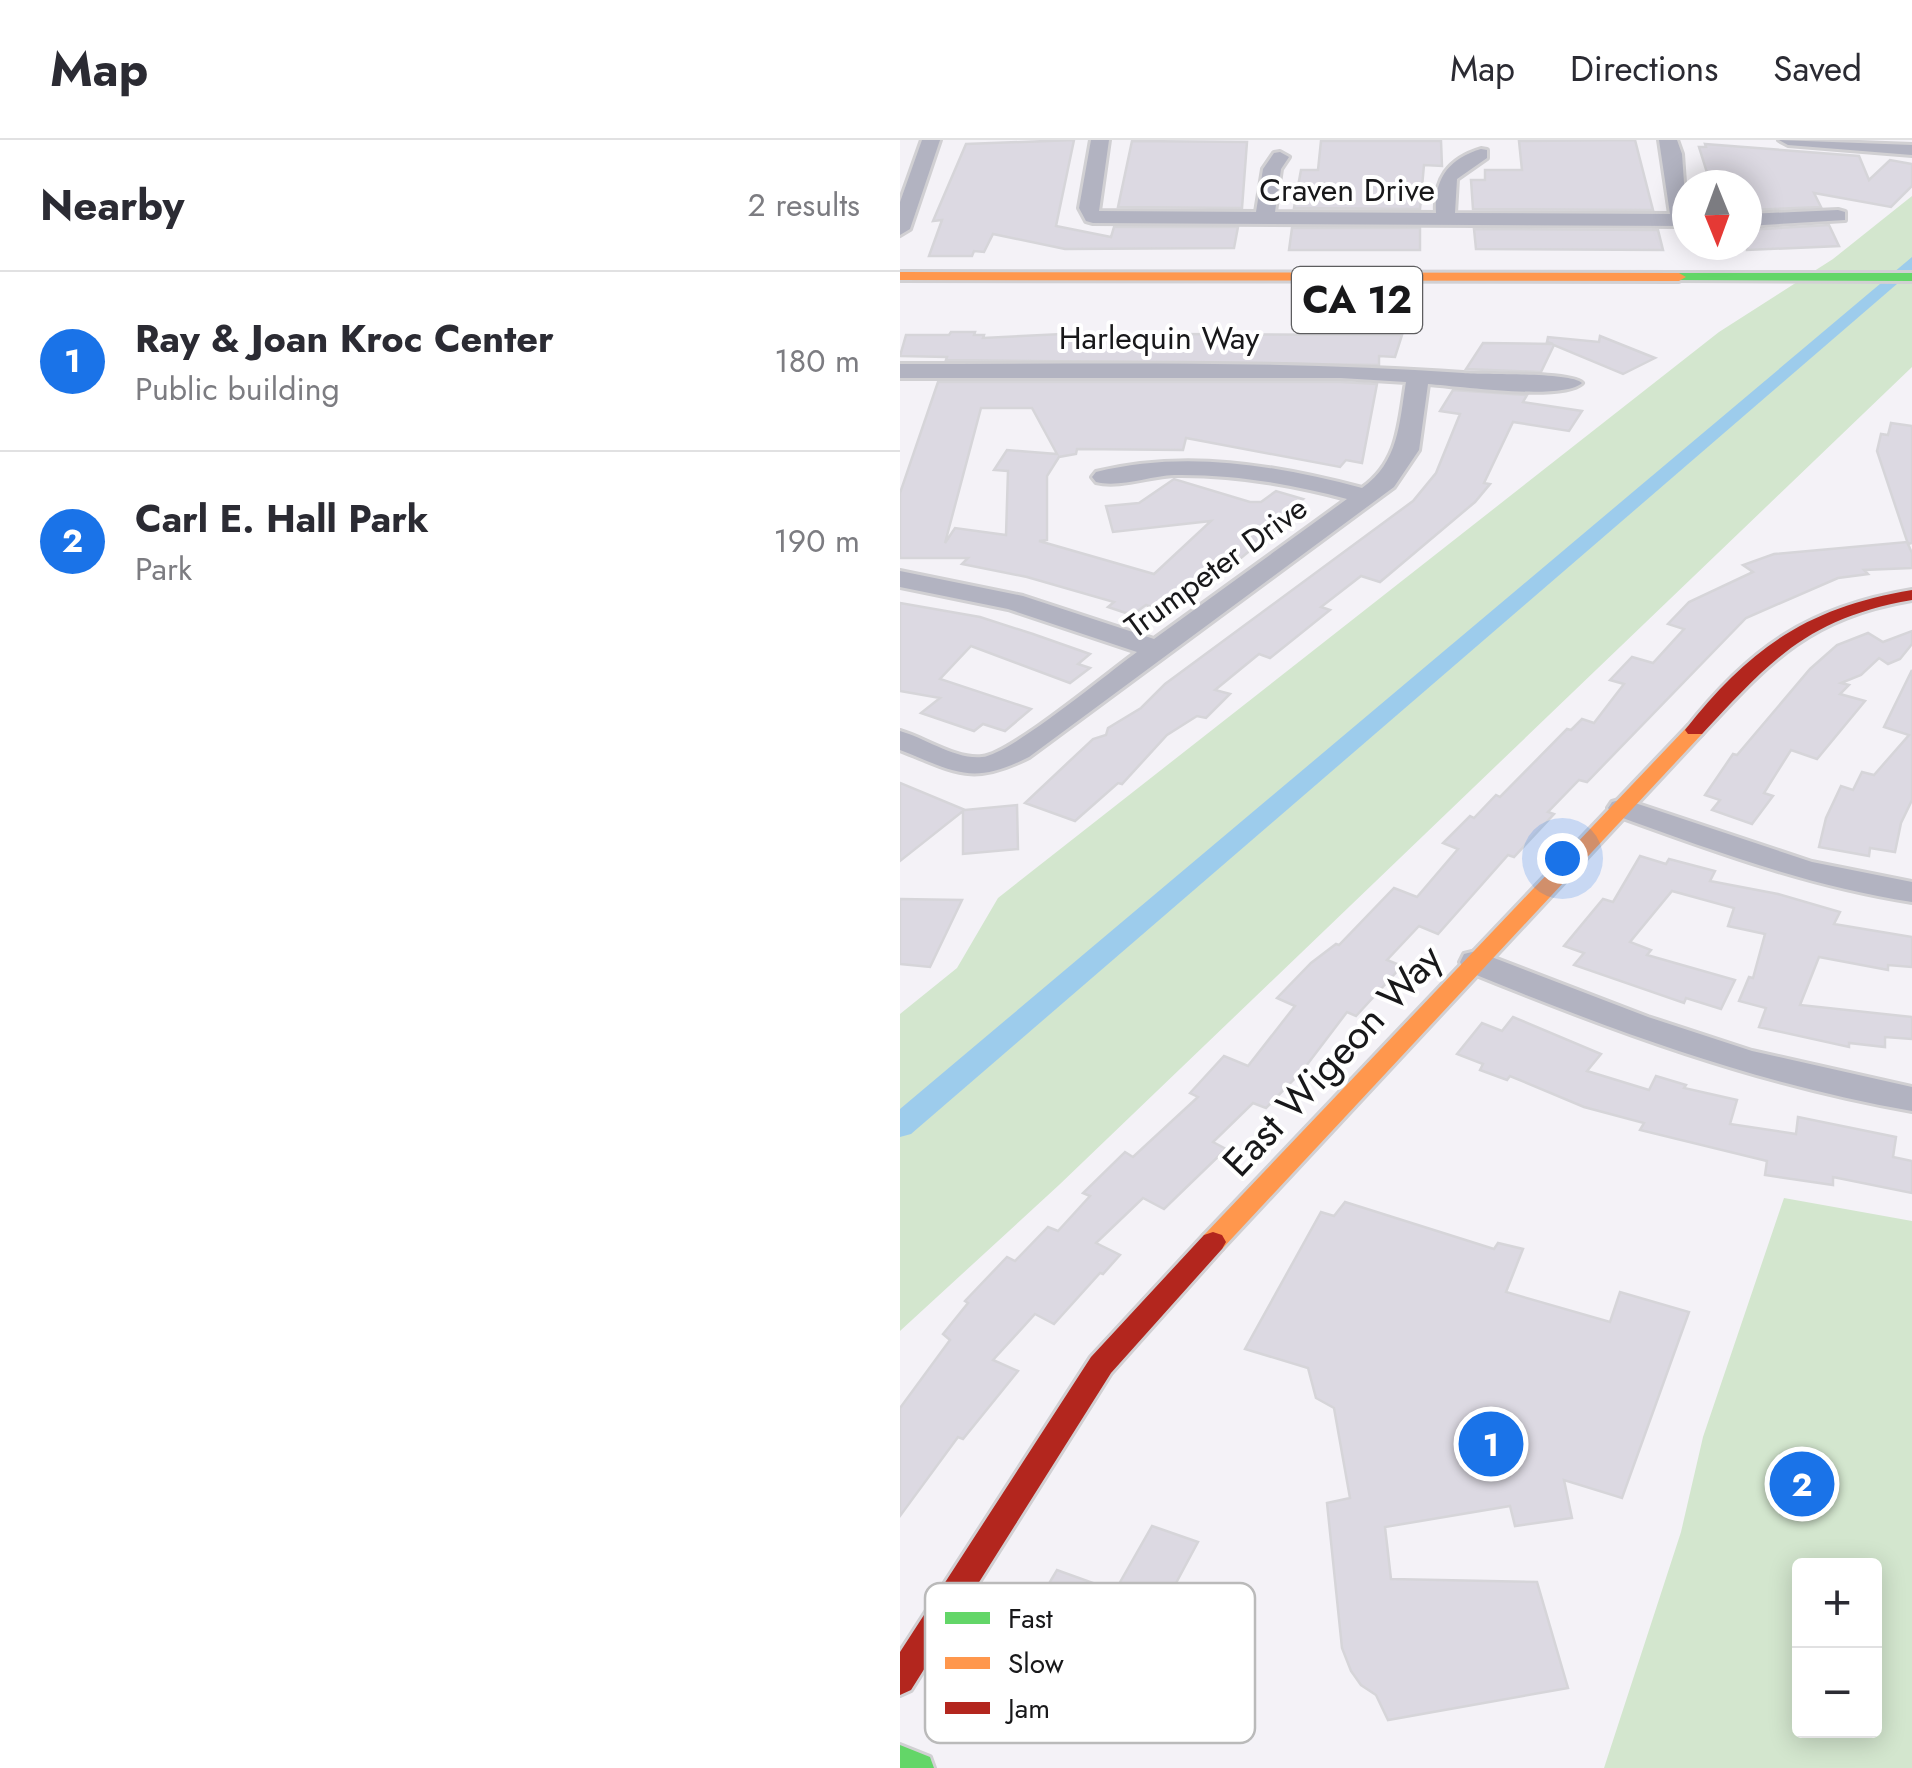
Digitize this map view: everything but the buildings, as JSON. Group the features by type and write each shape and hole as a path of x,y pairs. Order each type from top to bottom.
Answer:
{"main road":[{"name":"CA 12","path":"900,276 1912,277"},
{"name":"CA 12","path":"1085,300 1642,300"},
{"name":"East Wigeon Way","path":"962,1583 1101,1365 1355,1087 1774,646 1823,614 1866,600 1912,595"},
{"name":"East Wigeon Way","path":"900,1680 925,1641"},
{"path":"900,1761 918,1768"}],"street":[{"path":"900,228 931,140"},
{"name":"Craven Drive","path":"1100,140 1088,208 1093,218 1672,220"},
{"path":"1668,140 1672,170"},
{"path":"1788,140 1912,150"},
{"path":"1446,220 1443,185 1448,174 1481,154"},
{"path":"1264,220 1272,169 1280,157"},
{"path":"1762,219 1838,216"},
{"name":"Harlequin Way","path":"901,375 1418,374 1524,384 1571,382"},
{"name":"Trumpeter Drive","path":"900,740 956,762 987,768 1018,750 1367,497 1399,467 1407,450 1418,374"},
{"path":"1104,477 1160,468 1216,468 1293,478 1367,497"},
{"path":"900,579 1014,602 1159,650"},
{"path":"1623,808 1778,864 1835,879 1912,892"},
{"path":"1476,962 1705,1051 1815,1082 1912,1098"}],"green space":[{"path":"1912,196 1912,367 1059,1185 900,1331 900,1014 957,968 998,898 1719,332 1833,259"},
{"path":"1784,1198 1912,1221 1912,1768 1604,1768 1681,1532 1703,1437"}],"waterway":[{"path":"900,1126 1912,262"}],"traffic: fast":[{"path":"1679,277 1912,277"},
{"path":"900,1761 918,1768"}],"traffic: slow":[{"path":"900,276 1679,277"},
{"path":"1213,1242 1695,730"}],"traffic: jam":[{"path":"1695,730 1766,657 1813,624 1841,611 1912,595"},
{"path":"962,1583 1101,1365 1213,1242"},
{"path":"900,1680 925,1641"}],"place":[{"name":"Ray & Joan Kroc Center","path":"1491,1444"},
{"name":"Carl E. Hall Park","path":"1802,1484"}]}
